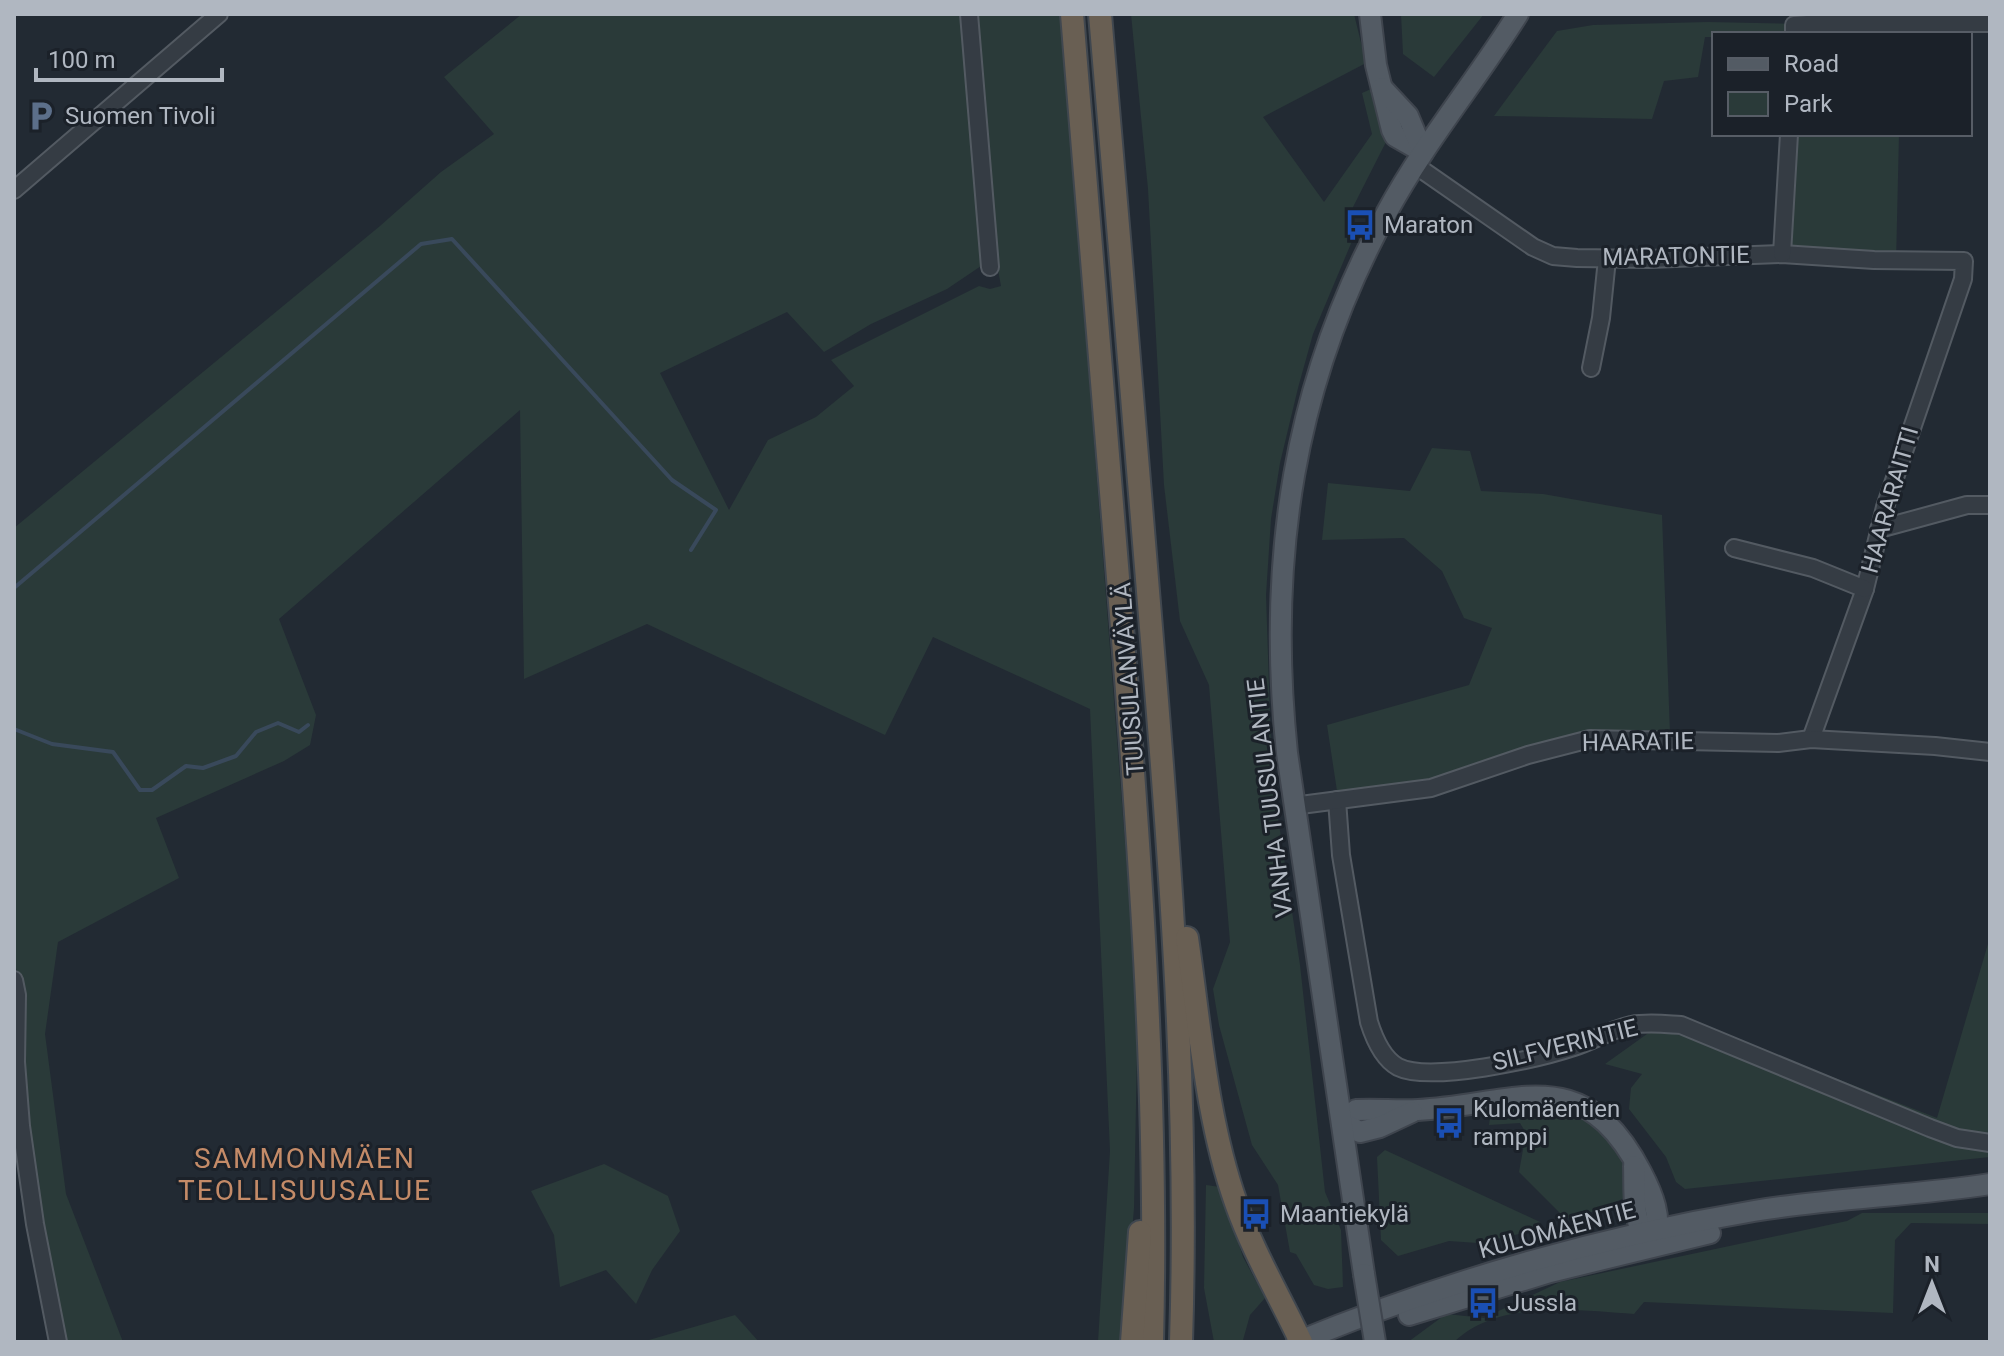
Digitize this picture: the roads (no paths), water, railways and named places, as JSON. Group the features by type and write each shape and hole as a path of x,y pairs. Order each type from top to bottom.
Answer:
{"highway":[{"name":"TUUSULANVÄYLÄ","path":"1072,14 1143,897 1152,1072 1152,1342"},
{"name":"TUUSULANVÄYLÄ","path":"1100,14 1165,806 1181,1083 1181,1342"},
{"path":"1165,806 1202,1052 1218,1134 1235,1199 1255,1252 1299,1342"},
{"path":"1132,1342 1142,1153 1152,1072"}],"main road":[{"path":"1370,14 1380,85 1395,136 1419,159"},
{"name":"VANHA TUUSULANTIE","path":"1375,1342 1293,806 1281,685 1281,585 1285,527 1293,468 1318,371 1354,275 1419,159 1518,14"},
{"path":"1342,1123 1360,1132 1380,1127 1418,1110 1519,1096 1556,1096 1577,1103 1598,1115 1618,1135 1634,1158 1648,1185 1651,1236"},
{"name":"KULOMÄENTIE","path":"1299,1342 1501,1270 1756,1211 1990,1187"},
{"name":"KULOMÄENTIE","path":"1335,1342 1427,1308 1550,1272 1651,1236"}],"street":[{"path":"969,14 990,267"},
{"path":"14,190 211,17"},
{"path":"1794,30 1821,23 1990,23"},
{"path":"1782,254 1789,136"},
{"name":"MARATONTIE","path":"1419,159 1533,247 1553,256 1607,259 1782,254 1874,260 1964,261"},
{"path":"1591,368 1601,318 1607,259"},
{"name":"HAARARAITTI","path":"1811,739 1865,589 1879,529 1924,386 1963,279 1964,261"},
{"path":"1879,529 1967,505 1990,505"},
{"path":"1734,548 1813,568 1865,589"},
{"name":"HAARATIE","path":"1293,806 1431,788 1528,755 1590,739 1778,743 1811,739 1990,752"},
{"name":"SILFVERINTIE","path":"1337,800 1341,855 1369,1022 1376,1044 1396,1066 1423,1074 1466,1069 1571,1048 1629,1026 1655,1023 1681,1025 1957,1138 1990,1143"},
{"path":"14,980 17,995 18,1127 58,1342"}],"waterway":[{"path":"14,588 421,244 452,239 672,480 716,510 691,550"},
{"path":"14,729 52,744 113,752 140,790 152,790 186,766 203,768 236,756 256,732 278,723 299,732 308,725"}],"place":[{"name":"Suomen Tivoli","path":"41,116"},
{"name":"Maraton","path":"1360,225"},
{"name":"Kulomäentien ramppi","path":"1449,1123"},
{"name":"Maantiekylä","path":"1256,1214"},
{"name":"Jussla","path":"1483,1303"}],"district":[{"name":"SAMMONMÄEN TEOLLISUUSALUE","path":"305,1174"}]}
